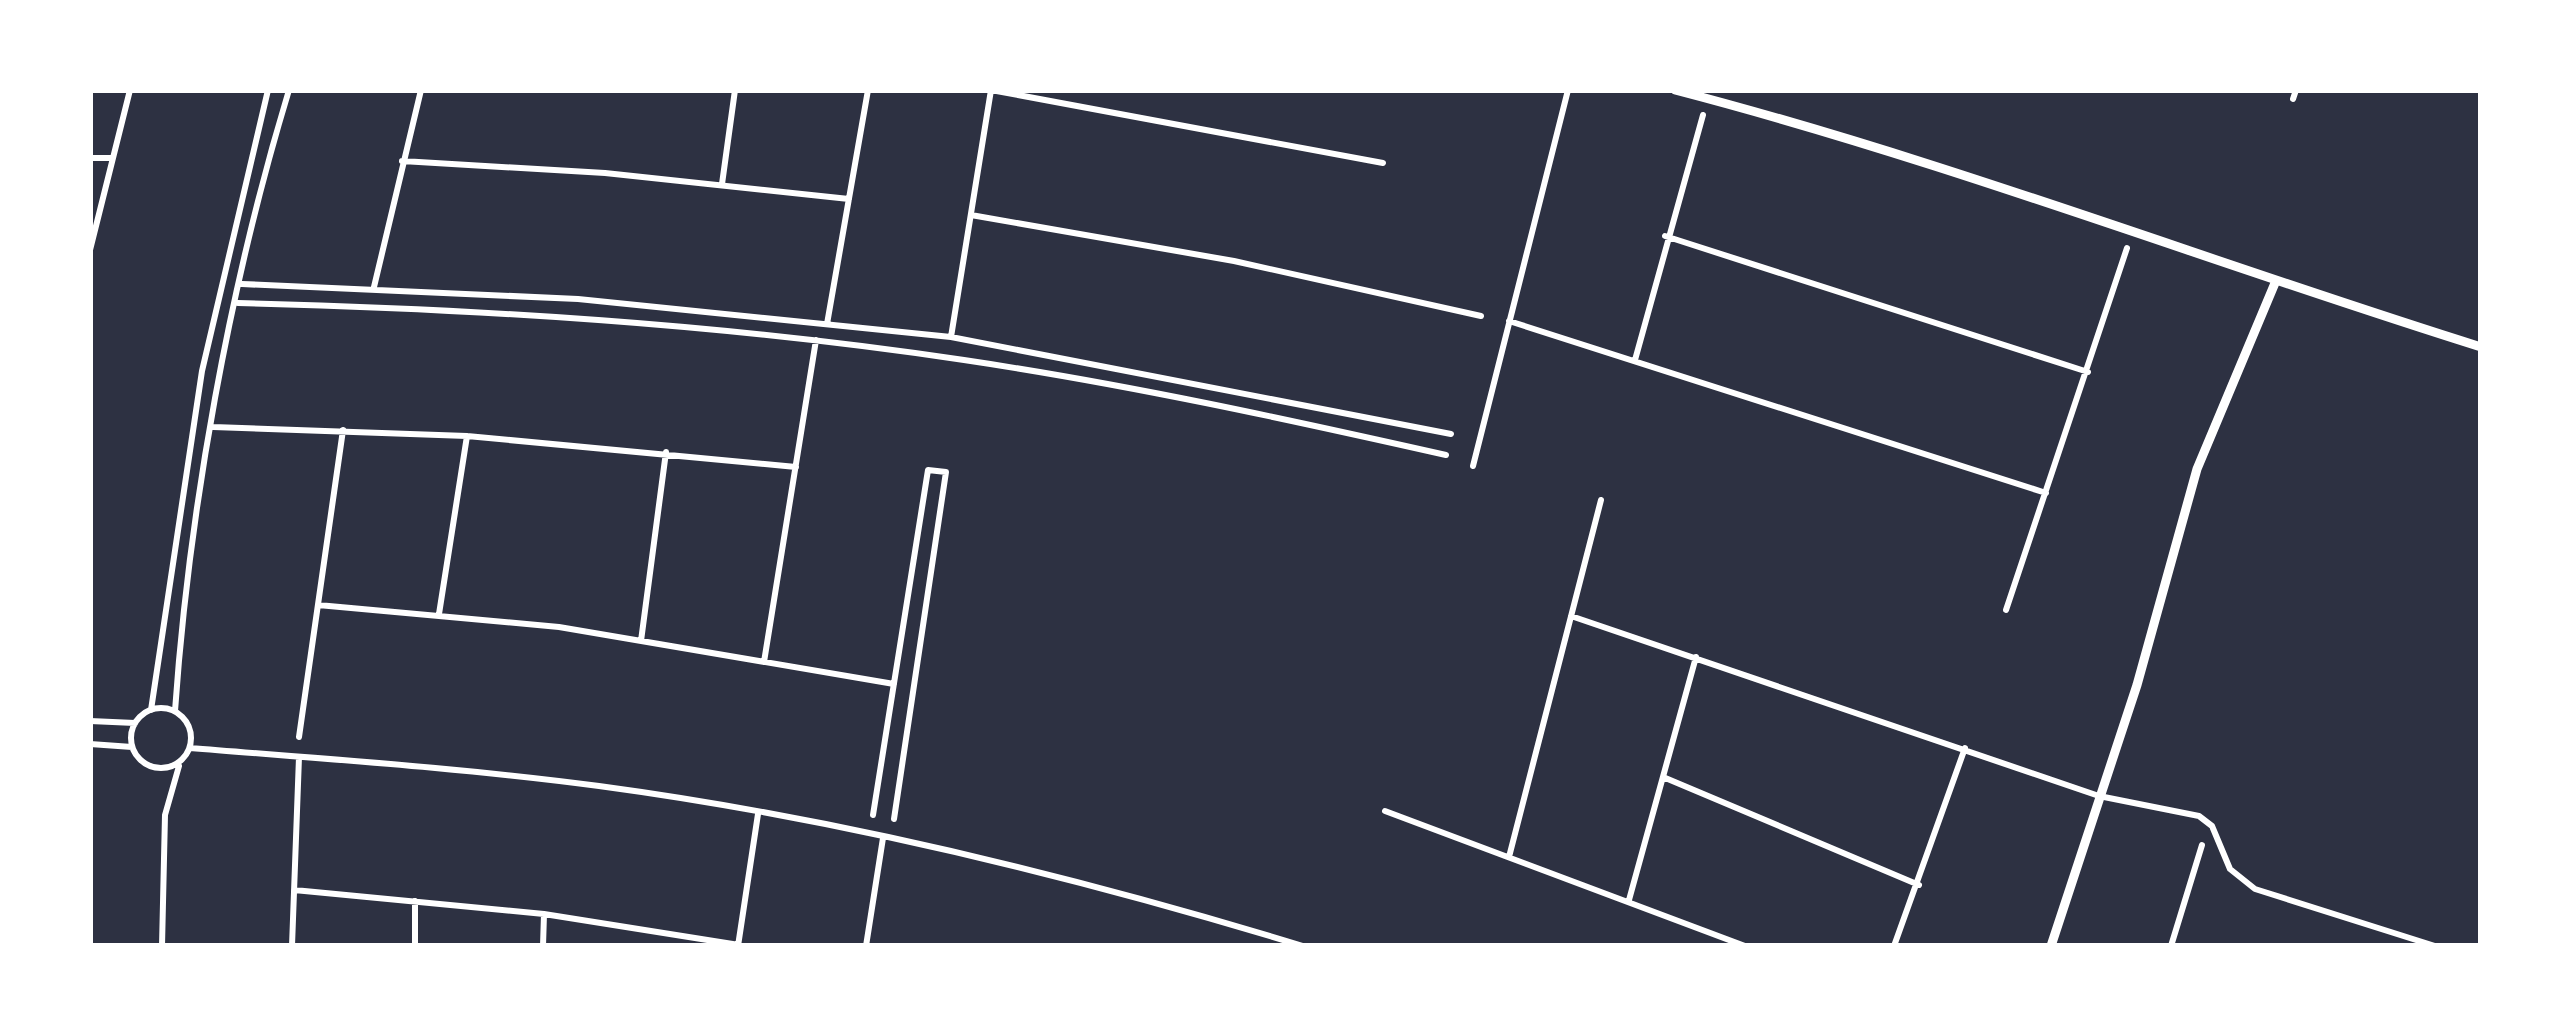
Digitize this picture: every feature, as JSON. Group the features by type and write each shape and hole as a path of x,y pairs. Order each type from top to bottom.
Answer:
{"street":[{"path":"90,250 130,90"},
{"path":"152,710 202,371 268,90"},
{"path":"175,711 186,586 211,427 289,90"},
{"path":"374,287 421,90"},
{"path":"722,184 735,90"},
{"path":"827,324 868,90"},
{"path":"951,337 991,90 1382,163"},
{"path":"1473,466 1568,90"},
{"path":"1675,90 1946,170 2275,283 2481,347"},
{"path":"1635,360 1665,236 1702,116"},
{"path":"90,158 113,158"},
{"path":"402,161 722,184 849,199"},
{"path":"971,214 1234,261 1481,316"},
{"path":"1665,236 2088,372"},
{"path":"2006,610 2127,248"},
{"path":"2051,946 2138,685 2197,469 2275,283"},
{"path":"242,284 578,298 951,337 1451,434"},
{"path":"308,305 311,286"},
{"path":"238,303 534,314 816,340 1101,382 1446,454"},
{"path":"1509,321 2046,493"},
{"path":"764,662 816,340"},
{"path":"1387,442 1392,422"},
{"path":"211,427 467,436 796,467"},
{"path":"298,736 343,430"},
{"path":"439,614 467,436"},
{"path":"641,641 666,452"},
{"path":"873,815 928,470 946,472 894,819"},
{"path":"1509,857 1601,500"},
{"path":"318,605 439,614 641,641 894,684"},
{"path":"1571,616 2099,796 2204,818 2224,861 2246,884 2435,946"},
{"path":"1629,900 1696,657"},
{"path":"90,721 135,723 152,710 175,711 190,728 190,748 181,760 165,815 162,946"},
{"path":"132,746 135,723"},
{"path":"90,744 132,746 149,766 170,767 181,760"},
{"path":"190,748 561,781 758,814 1129,896 1303,946"},
{"path":"1894,946 1965,748"},
{"path":"883,752 903,755"},
{"path":"292,946 299,757"},
{"path":"1663,777 1919,885"},
{"path":"1385,812 1744,946"},
{"path":"294,890 544,914 738,945 758,814"},
{"path":"866,946 883,838"},
{"path":"2171,946 2202,845"},
{"path":"415,901 415,946"},
{"path":"543,946 544,914"}]}
